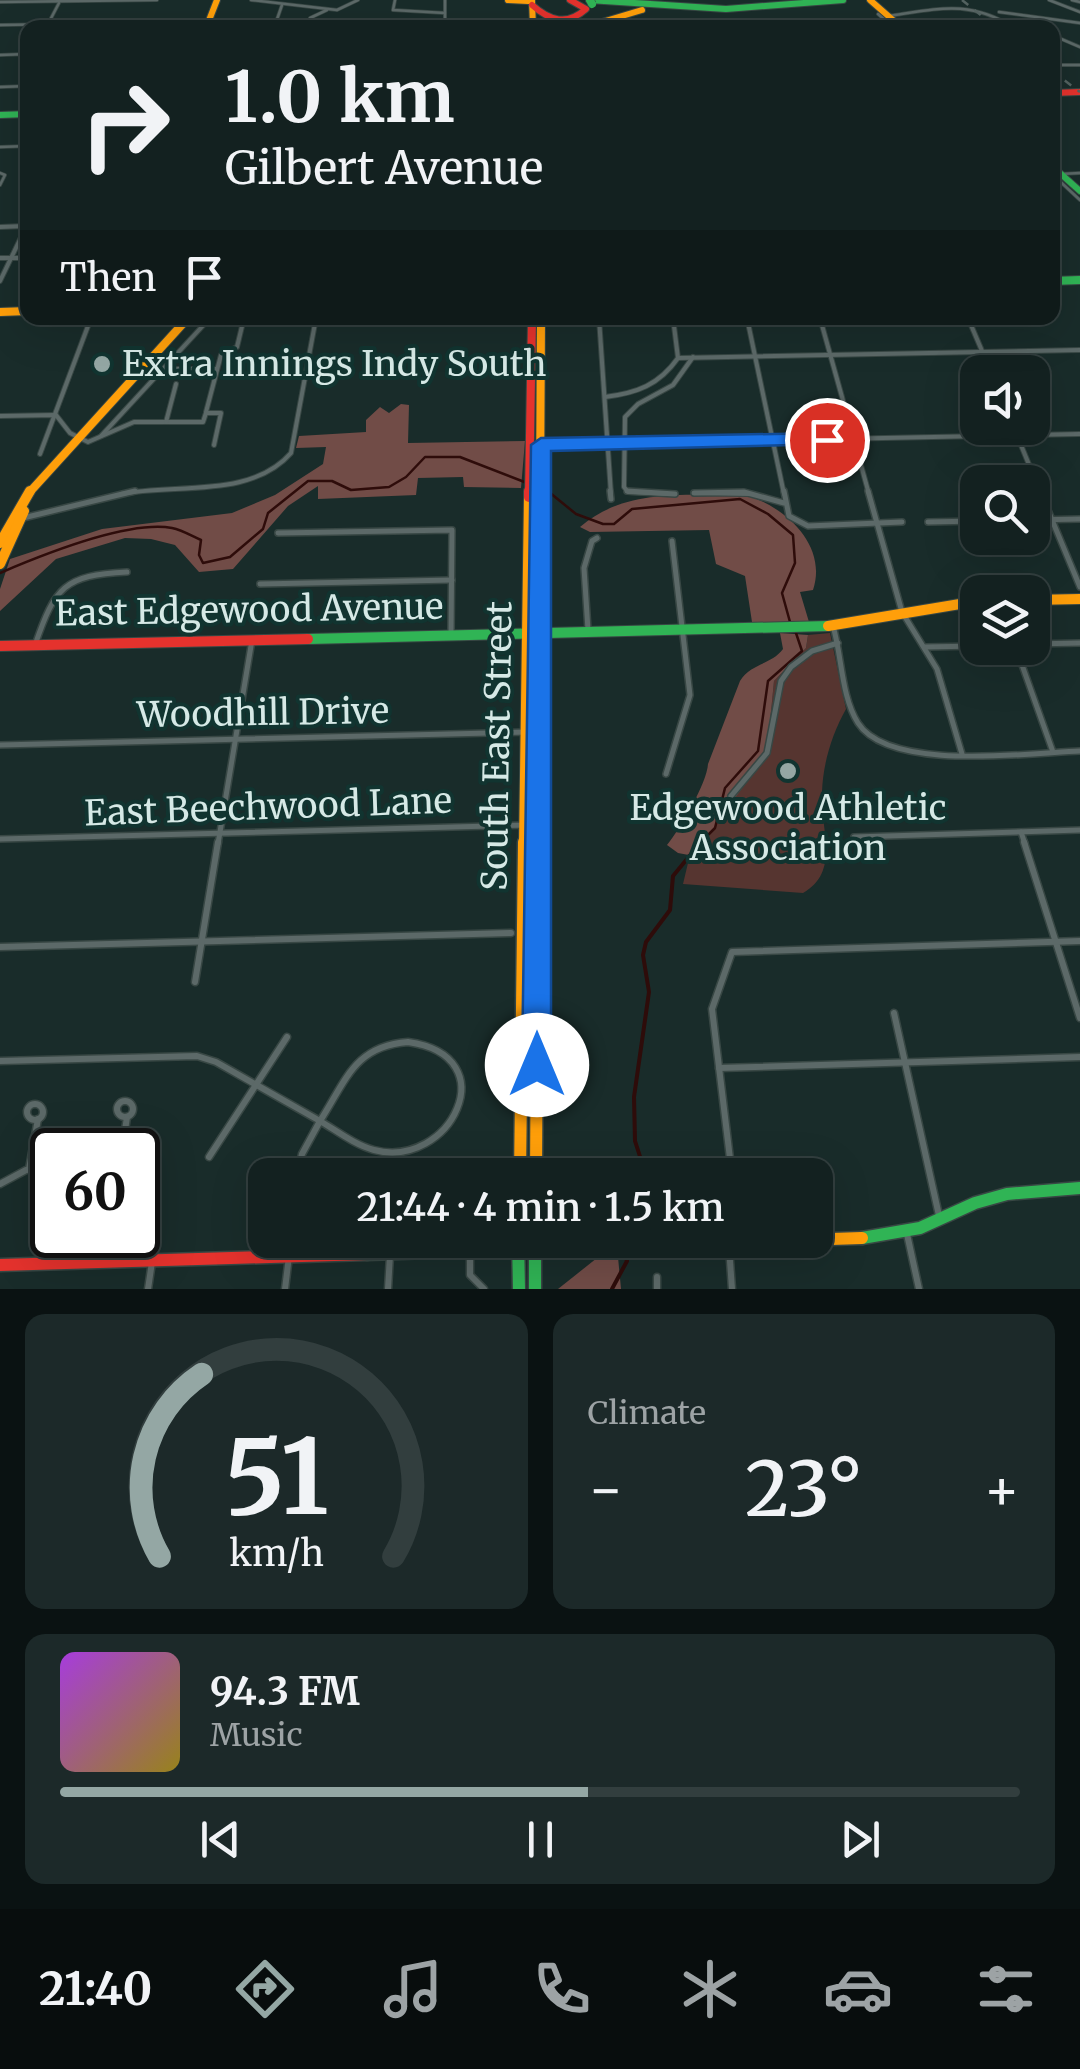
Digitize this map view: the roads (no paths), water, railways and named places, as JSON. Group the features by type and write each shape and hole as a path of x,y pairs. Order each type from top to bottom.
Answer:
{"main road":[{"path":"508,0 530,2 541,17 566,20 581,16 586,10 570,0"},
{"path":"607,20 637,11 769,7 843,0"},
{"path":"593,1 726,9"},
{"path":"0,543 12,518 77,438 182,325"},
{"name":"South East Street","path":"532,325 536,445 532,825 536,1158"},
{"name":"South East Street","path":"536,445 541,325"},
{"path":"0,563 12,518"},
{"path":"1050,600 1080,600"},
{"name":"East Edgewood Avenue","path":"0,646 833,626 934,604 960,602"},
{"name":"South East Street","path":"521,1158 532,825 527,732 534,633"},
{"path":"833,1240 907,1231 974,1203 1008,1194 1080,1188"},
{"path":"0,1265 289,1258"},
{"path":"518,1258 519,1289"},
{"path":"535,1258 535,1289"}],"street":[{"path":"0,2 157,0"},
{"path":"252,0 326,10 350,6 358,0"},
{"path":"395,0 393,10 445,13"},
{"path":"446,0 446,20"},
{"path":"1048,0 1080,12"},
{"path":"1072,0 1080,2"},
{"path":"883,12 965,4 989,7 1006,20"},
{"path":"277,20 282,5"},
{"path":"350,6 356,10"},
{"path":"310,18 326,10"},
{"path":"996,12 1057,20"},
{"path":"1060,40 1066,38"},
{"path":"1060,40 1080,47"},
{"path":"0,185 2,173"},
{"path":"1066,178 1080,200"},
{"path":"0,281 20,238"},
{"path":"0,258 20,258"},
{"path":"40,454 88,325"},
{"path":"98,440 203,325"},
{"path":"0,416 54,414 85,442 130,424 203,422 221,356 237,348 242,325"},
{"path":"12,518 52,514 134,491 240,480 285,462 293,442 315,325"},
{"path":"600,325 611,499"},
{"path":"605,397 652,386 667,375 678,358 674,325"},
{"path":"748,325 789,516 808,526 902,522"},
{"path":"822,325 902,612 926,647 941,680 962,754"},
{"path":"971,325 983,355"},
{"path":"678,358 1080,350"},
{"path":"675,494 628,492 623,422 628,412 673,385 694,357"},
{"path":"162,369 217,369"},
{"path":"166,422 176,384"},
{"path":"206,413 222,413 214,445"},
{"path":"1050,435 1080,434"},
{"path":"536,445 960,437"},
{"path":"1021,445 1080,587"},
{"path":"694,493 744,492 786,504"},
{"path":"1052,520 1080,519"},
{"path":"928,522 960,521"},
{"path":"278,534 452,530 451,635"},
{"path":"588,632 584,564 592,541 597,538"},
{"path":"666,774 689,702 672,541"},
{"path":"35,645 52,596 62,584 86,574 126,572"},
{"path":"260,584 453,580"},
{"path":"833,626 860,728 870,736 910,753 1080,752"},
{"path":"195,982 252,640"},
{"path":"731,796 768,754 781,682 791,667 812,651 838,643"},
{"path":"1050,644 1080,644"},
{"path":"926,647 960,646"},
{"path":"1022,665 1053,752"},
{"name":"Woodhill Drive","path":"0,745 527,732"},
{"name":"East Beechwood Lane","path":"0,839 532,825"},
{"path":"854,837 1080,830"},
{"path":"1021,832 1080,1018"},
{"path":"0,947 510,932"},
{"path":"730,1158 712,1009 732,952 1080,942"},
{"path":"894,1013 940,1220"},
{"path":"209,1157 288,1037"},
{"path":"0,1061 197,1056 256,1085 320,1122 366,1148 383,1153 445,1132 458,1109 457,1065 436,1045 384,1044 364,1056 320,1122 301,1158"},
{"path":"719,1068 1080,1057"},
{"path":"125,1128 127,1117"},
{"path":"37,1128 38,1119"},
{"path":"0,1184 30,1169"},
{"path":"907,1231 918,1289"},
{"path":"286,1289 289,1258"},
{"path":"388,1289 390,1258"},
{"path":"470,1258 470,1275 484,1289"},
{"path":"732,1289 735,1258"},
{"path":"148,1289 152,1262"},
{"path":"656,1277 657,1289"}],"waterway":[{"path":"0,573 85,541 153,527 176,529 201,540 199,555 203,563 230,557 263,529 268,513 308,481 332,481 351,490 389,487 406,477 425,457 460,457 527,483"},
{"path":"544,488 576,514 603,524 614,524 632,509 740,499 768,514 793,535 795,563 782,593 790,622"},
{"path":"701,842 715,828 725,788 758,751 768,681 802,651 796,633"},
{"path":"640,1158 635,1141 634,1097 649,992 643,955 646,942 670,910 673,876 701,842"},
{"path":"612,1289 626,1258"}],"railway":[{"path":"962,0 987,20"},
{"path":"1060,77 1080,92"}],"place":[{"name":"Extra Innings Indy South","path":"102,364"},
{"name":"Edgewood Athletic Association","path":"788,771"}]}
